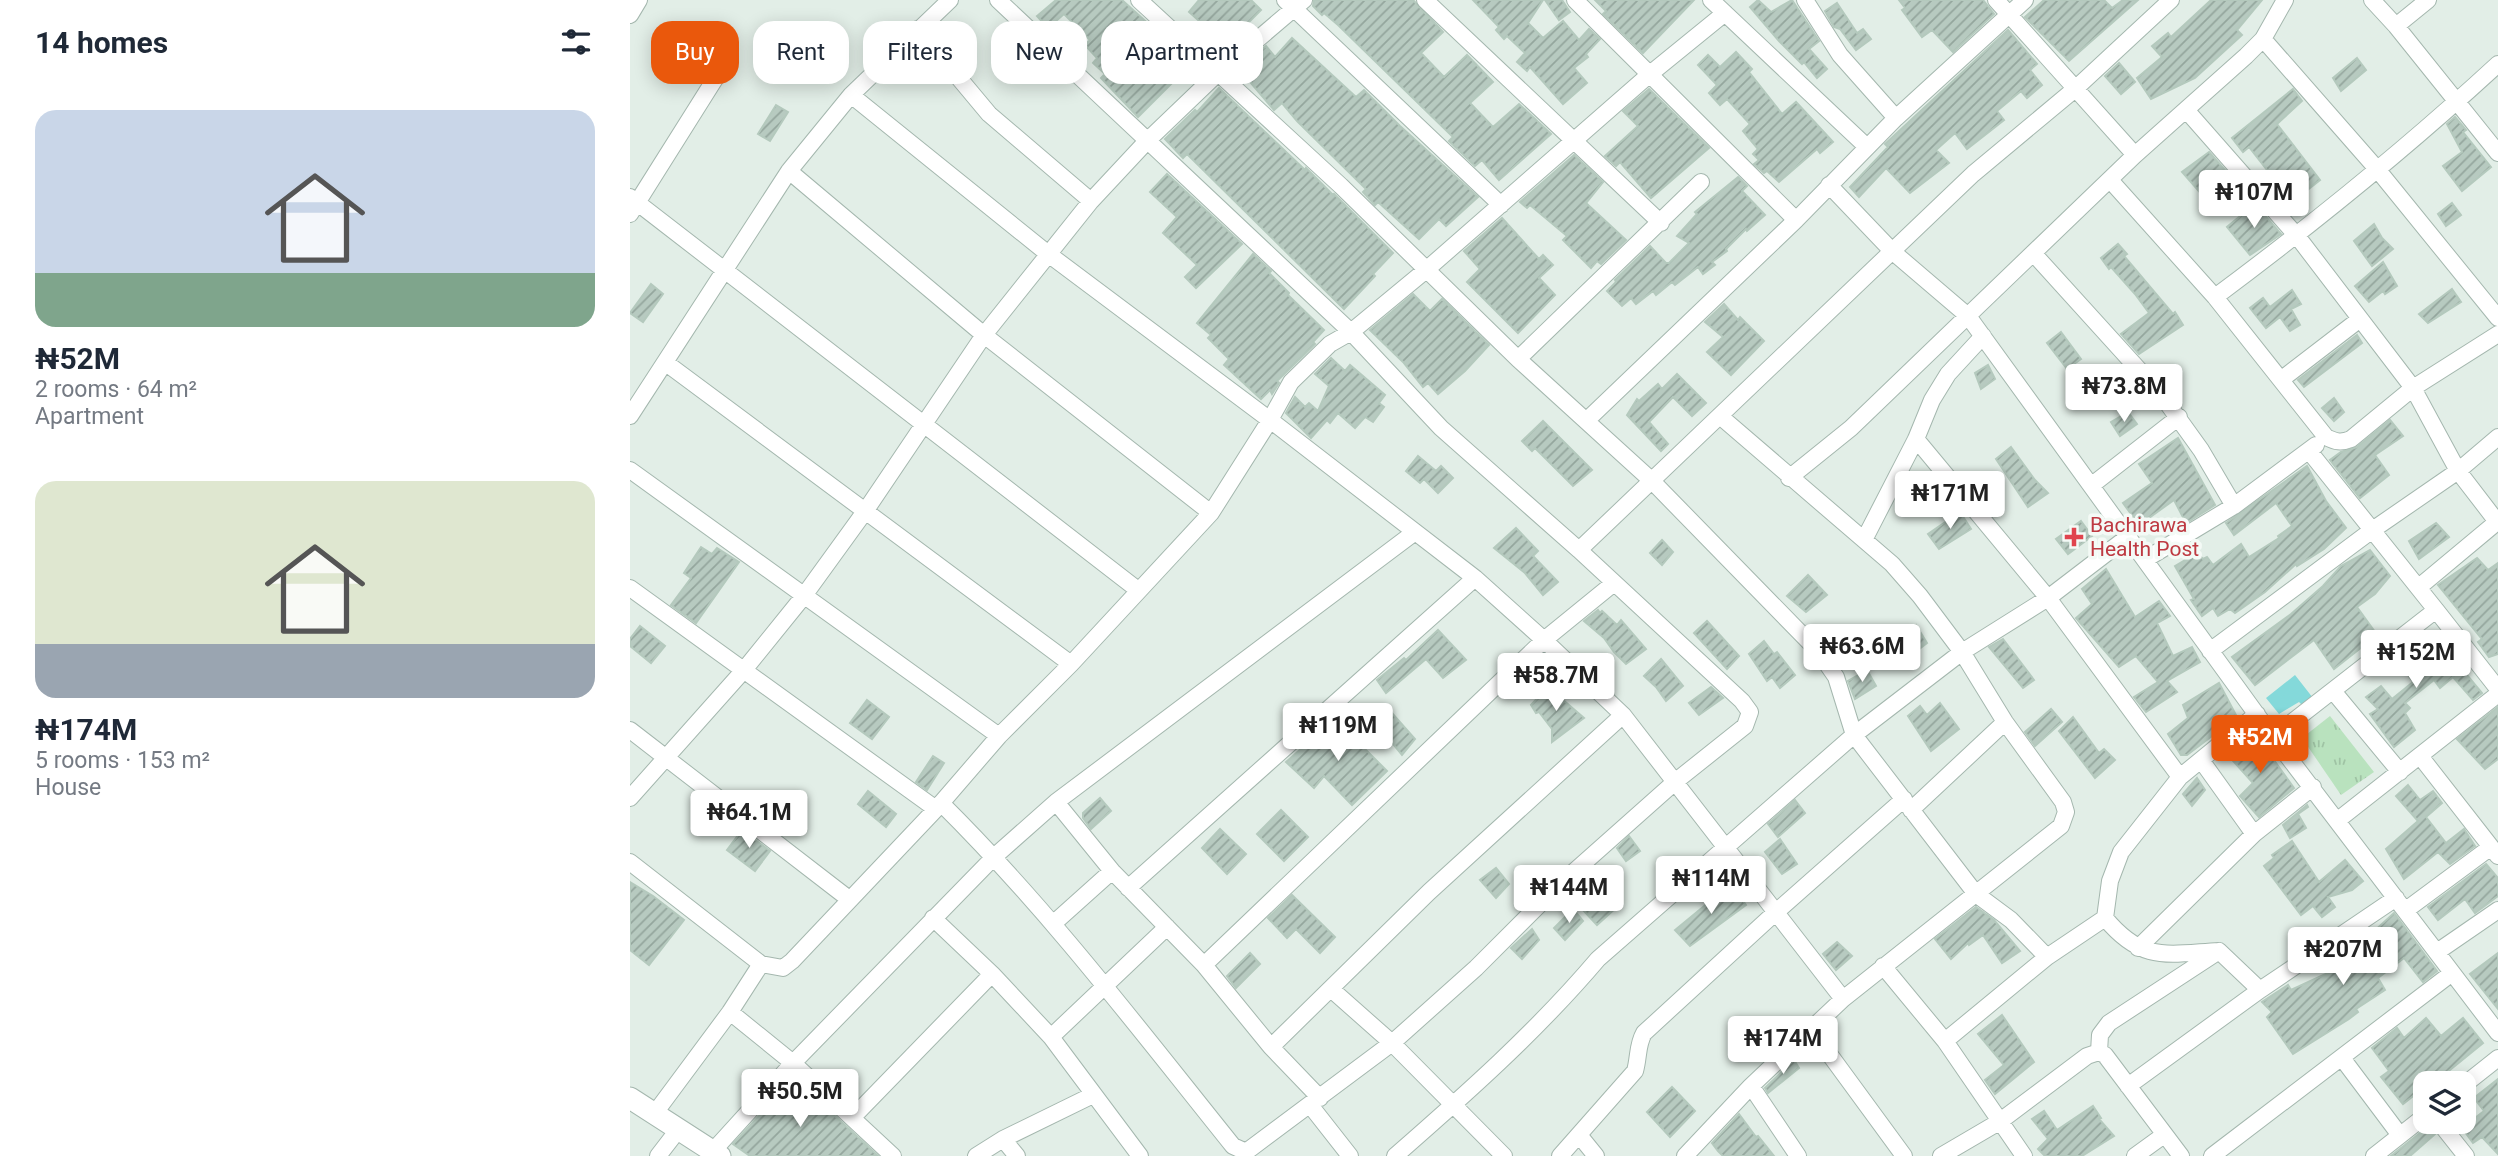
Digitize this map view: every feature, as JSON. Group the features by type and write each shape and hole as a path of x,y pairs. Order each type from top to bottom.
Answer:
{"street":[{"path":"630,15 639,0"},
{"path":"927,21 950,0"},
{"path":"630,588 939,806 995,856 1054,923 1233,1146 1239,1150 1250,1149 1392,1043 1476,968 1559,885 1676,781 1745,726 1750,712 1742,701 1579,550 1441,428 1351,332 998,0"},
{"path":"1139,0 1162,21"},
{"path":"1425,0 1661,223"},
{"path":"1575,0 1796,220"},
{"path":"1711,0 1867,147"},
{"path":"1805,0 1845,62 1896,118"},
{"path":"1996,0 2135,155"},
{"path":"1586,421 1796,220 1896,118 2025,0"},
{"path":"1579,550 1972,174 2074,89 2171,0"},
{"path":"1789,478 1851,428 2135,155 2187,111 2263,39 2285,0"},
{"path":"2372,0 2498,153"},
{"path":"2396,26 2428,0"},
{"path":"1263,32 1294,3 1501,205"},
{"path":"630,862 761,964 783,968 939,806 999,736 1072,664 1210,513 1270,420 1291,382 1330,344 1351,332 1426,270 1650,74 1725,13"},
{"path":"2263,39 2377,169 2498,318"},
{"path":"2215,297 2297,236 2457,102 2498,64"},
{"path":"711,84 632,204 725,272 1138,590"},
{"path":"630,416 789,171 863,84"},
{"path":"964,84 989,114 1091,201"},
{"path":"630,798 744,670 803,597 866,510 984,335 1047,253 1147,141 1207,84"},
{"path":"1230,84 1518,359 1651,480 1818,651 1836,677 1854,735 1976,894 2011,920 2047,957"},
{"path":"852,95 1047,253 1475,578 1544,640 1623,715 1843,999"},
{"path":"2187,111 2297,236 2413,388 2458,471 2497,522 2419,587"},
{"path":"789,171 984,335 1210,513"},
{"path":"2110,180 2215,297 2326,436 2335,442 2351,439 2413,388 2498,334"},
{"path":"1518,359 1701,182"},
{"path":"1829,185 1893,252 1968,316 2273,737 2498,1033"},
{"path":"2033,253 2160,393 2179,417 2234,506"},
{"path":"2282,379 2360,319"},
{"path":"1864,540 1916,439 1931,400 1948,374 1983,336"},
{"path":"666,363 1072,664"},
{"path":"1692,1154 1751,1086 1843,999 2061,826 2066,812 2063,802 2005,722 1962,652 1920,596 1892,564 1721,417"},
{"path":"2092,485 2179,417"},
{"path":"2146,559 2234,506 2309,452 2326,436"},
{"path":"2210,651 2371,531 2458,471 2498,437"},
{"path":"1916,439 2048,598 2180,778"},
{"path":"2309,452 2498,688"},
{"path":"630,470 999,736"},
{"path":"630,1098 716,1153 793,1063 995,856 1056,802 1415,532"},
{"path":"1395,1156 1453,1105 1569,993 1598,959 1854,735 1962,652 2048,598 2129,536"},
{"path":"1128,888 1475,578"},
{"path":"1204,965 1544,640 1614,583"},
{"path":"2273,737 2436,610"},
{"path":"2333,691 2400,772"},
{"path":"2337,820 2498,694"},
{"path":"2257,714 2180,778 2121,852 2110,881 2105,918 2120,936 2138,948 2166,954 2219,951 2260,990"},
{"path":"1271,1047 1429,892 1623,715"},
{"path":"1560,1156 1635,1071 1639,1043 1644,1033 1776,912 2005,722"},
{"path":"630,730 849,899"},
{"path":"2128,1086 2260,990 2401,904 2494,852 2420,756"},
{"path":"2201,760 2255,834"},
{"path":"2138,948 2255,834 2313,787"},
{"path":"1056,802 1112,871 1204,965 1315,1101 1350,1156"},
{"path":"1054,923 1112,871"},
{"path":"2437,952 2498,910"},
{"path":"933,918 992,974 1051,1037 1140,1156"},
{"path":"1945,1041 2047,957 2105,918"},
{"path":"1051,1037 1167,927"},
{"path":"2099,1052 2100,1035 2109,1023 2219,951"},
{"path":"655,1113 730,1012 761,964"},
{"path":"1883,966 1945,1041 2024,1156"},
{"path":"2212,1156 2452,973"},
{"path":"853,1117 992,974"},
{"path":"1331,989 1392,1043 1504,1156"},
{"path":"730,1012 793,1063 893,1156"},
{"path":"1811,1029 1904,1156"},
{"path":"1941,1156 1999,1122 2087,1055 2099,1052 2105,1055 2181,1156"},
{"path":"2342,1058 2399,1134"},
{"path":"2476,1075 2498,1058"},
{"path":"1751,1086 1798,1156"},
{"path":"976,1156 1003,1139 1093,1095"},
{"path":"2374,1156 2413,1124"},
{"path":"658,1156 678,1130"},
{"path":"2449,1134 2466,1156"},
{"path":"1579,1135 1596,1156"},
{"path":"2135,1156 2164,1135"},
{"path":"1003,1139 1017,1156"}],"green space":[{"path":"2330,716 2374,772 2341,795 2302,738"}],"water":[{"path":"2295,675 2313,698 2303,706 2299,702 2279,714 2266,698"}],"building":[{"path":"1056,0 1122,0 1145,21 1101,21 1101,70 1093,63 1097,58 1087,47 1090,40 1087,37 1087,21 1071,21 1064,14 1056,21 1042,21 1037,16"},
{"path":"1199,0 1251,0 1261,10 1250,21 1199,21 1189,12"},
{"path":"1314,0 1413,0 1443,32 1421,53 1444,77 1467,55 1493,82 1470,103 1493,127 1519,104 1551,134 1499,180 1482,160 1475,166 1449,141 1453,137 1338,25 1324,13 1322,15 1313,6"},
{"path":"1473,0 1543,0 1528,23 1543,38 1563,21 1579,40 1589,29 1600,39 1586,54 1588,57 1574,68 1587,83 1563,104 1530,67 1527,71 1517,62 1525,53 1507,36 1504,39 1496,30 1499,27"},
{"path":"1545,0 1562,0 1570,12 1559,20"},
{"path":"1595,0 1694,0 1643,53 1603,14 1606,11"},
{"path":"1758,0 1771,12 1792,0 1819,41 1809,49 1827,69 1817,78 1804,62 1802,64 1779,41 1750,7"},
{"path":"1899,0 1983,0 1994,14 1953,52 1932,30 1922,37 1902,10 1905,8"},
{"path":"2044,0 2104,0 2112,8 2123,0 2138,0 2069,61 2025,17"},
{"path":"2211,0 2262,0 2237,30 2242,35 2195,78 2151,99 2137,78 2162,57 2152,46 2168,33 2171,37"},
{"path":"1837,3 1857,33 1863,29 1871,39 1856,50 1840,29 1834,27 1825,11"},
{"path":"2008,30 2037,64 2030,70 2042,85 2027,98 2021,91 1997,111 2004,120 1967,149 1955,133 1936,150 1949,163 1910,193 1886,168 1859,197 1850,187 1888,147 1885,144"},
{"path":"1292,38 1356,97 1364,90 1478,197 1446,226 1439,219 1419,239 1378,202 1375,205 1363,192 1366,189 1282,103 1274,110 1252,84 1263,84 1263,49 1266,46 1275,57"},
{"path":"1736,52 1752,69 1749,72 1782,114 1796,102 1833,142 1820,153 1817,149 1779,182 1754,164 1759,160 1753,154 1758,149 1743,131 1750,124 1727,99 1720,105 1709,93 1717,85 1698,65 1708,55 1720,67"},
{"path":"2357,58 2366,70 2341,91 2333,78"},
{"path":"2119,63 2135,82 2121,94 2105,76"},
{"path":"1107,84 1171,84 1138,117"},
{"path":"1219,88 1334,194 1393,253 1344,309 1187,154 1183,158 1165,139 1195,110 1197,112"},
{"path":"1649,89 1709,148 1651,198 1620,162 1616,166 1605,156 1638,126 1623,111"},
{"path":"2293,89 2302,101 2277,124 2320,180 2292,202 2249,147 2243,152 2232,138"},
{"path":"776,105 788,112 770,141 758,134"},
{"path":"2455,117 2466,130 2463,132 2491,167 2462,191 2443,166 2462,152 2447,124"},
{"path":"2209,152 2231,177 2205,198 2182,172"},
{"path":"1574,155 1603,182 1586,203 1626,240 1601,264 1597,261 1591,268 1563,240 1567,236 1530,205 1527,208 1520,202"},
{"path":"1167,174 1242,244 1196,288 1185,277 1197,265 1163,233 1177,217 1150,192"},
{"path":"1738,177 1747,186 1742,191 1765,215 1747,231 1746,229 1727,251 1712,262 1715,265 1703,274 1698,267 1675,285 1672,282 1656,295 1653,291 1636,304 1631,298 1622,306 1607,291 1650,246 1669,263 1689,243 1677,236 1697,214 1695,212"},
{"path":"2452,203 2461,215 2446,226 2438,214"},
{"path":"2255,204 2281,234 2250,255 2227,227"},
{"path":"1502,218 1539,259 1543,255 1553,265 1539,278 1555,295 1518,333 1467,282 1480,269 1464,251"},
{"path":"2374,224 2382,238 2393,249 2372,266 2354,241"},
{"path":"2118,244 2127,254 2124,256 2173,314 2175,312 2183,325 2139,354 2121,334 2149,313 2101,258"},
{"path":"1253,254 1271,271 1269,273 1288,295 1324,330 1313,342 1315,344 1277,381 1279,383 1272,394 1270,390 1261,399 1224,365 1229,359 1208,338 1211,335 1197,323"},
{"path":"2383,262 2397,286 2385,294 2383,291 2369,302 2355,286"},
{"path":"651,284 663,294 643,322 630,313"},
{"path":"2452,289 2461,302 2428,323 2419,314"},
{"path":"2292,290 2301,304 2291,309 2300,325 2290,331 2280,317 2266,328 2250,308 2263,298 2270,307"},
{"path":"1413,294 1430,311 1442,299 1489,345 1465,371 1438,394 1428,383 1423,387 1403,362 1370,330"},
{"path":"1724,304 1738,320 1740,317 1764,341 1731,375 1707,352 1723,337 1705,322"},
{"path":"2061,332 2081,359 2067,369 2047,343"},
{"path":"2357,335 2362,343 2304,387 2298,380"},
{"path":"1331,358 1345,371 1350,365 1385,395 1379,403 1384,407 1373,422 1365,417 1355,428 1338,413 1330,423 1327,420 1311,438 1286,413 1295,397 1305,407 1309,403 1318,411 1329,386 1315,374"},
{"path":"1988,365 1995,379 1981,389 1975,373"},
{"path":"1677,374 1706,403 1692,416 1673,397 1649,422 1668,444 1661,451 1627,415 1637,399 1639,401 1658,384 1662,389"},
{"path":"2334,398 2344,412 2334,421 2322,408"},
{"path":"2128,412 2137,424 2120,436 2111,422"},
{"path":"2390,420 2403,436 2375,455 2389,475 2360,498 2330,460 2341,452 2357,447"},
{"path":"1543,421 1592,470 1573,486 1535,448 1532,451 1522,441"},
{"path":"2178,438 2215,505 2186,523 2174,500 2139,525 2123,503 2152,483 2139,464"},
{"path":"2011,447 2048,493 2028,507 1996,459"},
{"path":"1418,456 1436,471 1441,466 1453,478 1438,493 1424,479 1420,483 1406,471"},
{"path":"2307,466 2326,501 2346,528 2324,549 2297,566 2296,564 2265,592 2235,613 2230,609 2218,616 2213,608 2202,616 2175,566 2197,553 2203,559 2207,557 2213,565 2241,544 2249,557 2279,538 2278,536 2292,526 2276,503 2234,535 2226,523"},
{"path":"1960,512 1971,529 1939,549 1928,534"},
{"name":"Bachirawa Health Post","path":"2081,521 2092,536 2068,554 2056,539"},
{"path":"2436,523 2449,537 2419,559 2409,541"},
{"path":"1516,528 1538,551 1533,556 1558,582 1543,595 1525,573 1494,548"},
{"path":"1662,540 1673,552 1662,565 1650,553"},
{"path":"701,547 712,554 717,548 739,562 696,623 671,605 691,578 684,573"},
{"path":"2370,550 2390,576 2375,594 2357,607 2378,636 2334,669 2314,640 2255,685 2232,657 2291,614 2341,566"},
{"path":"2477,558 2488,570 2498,563 2498,654 2489,657 2478,642 2482,639 2438,585"},
{"path":"2106,569 2135,617 2159,601 2170,616 2157,623 2173,656 2192,647 2200,662 2167,681 2177,692 2146,712 2134,697 2158,682 2136,656 2119,667 2076,618 2092,604 2082,589"},
{"path":"1808,575 1827,595 1806,612 1787,596"},
{"path":"1598,610 1617,625 1621,620 1646,649 1626,664 1604,638 1584,621"},
{"path":"1707,621 1739,656 1727,669 1694,633"},
{"path":"1916,625 1927,643 1905,660 1894,641"},
{"path":"640,626 665,646 651,663 630,646 630,639"},
{"path":"1438,630 1466,660 1443,678 1426,659 1386,693 1377,680 1404,658 1406,660"},
{"path":"2003,639 2034,680 2023,688 1989,647"},
{"path":"2424,640 2446,667 2461,659 2466,665 2462,669 2482,693 2473,700 2453,677 2440,688 2434,680 2405,703 2410,708 2405,713 2415,730 2394,747 2370,714 2378,709 2366,697 2381,686 2392,699 2413,682 2399,662"},
{"path":"1764,641 1774,654 1777,652 1795,675 1780,688 1772,677 1767,681 1749,654"},
{"path":"1661,659 1683,686 1666,701 1644,676"},
{"path":"1867,670 1876,686 1855,699 1848,681"},
{"path":"2219,683 2237,717 2187,755 2181,755 2168,734 2188,718 2183,705"},
{"path":"1548,687 1584,718 1552,742 1552,729 1531,705"},
{"path":"1711,687 1723,698 1699,715 1689,703"},
{"path":"867,700 889,717 872,739 850,723"},
{"path":"1940,703 1959,729 1931,751 1908,716 1920,706 1927,715"},
{"path":"2498,707 2498,759 2485,769 2457,739"},
{"path":"2051,709 2062,722 2035,746 2025,732"},
{"path":"1391,712 1415,739 1402,755 1375,722"},
{"path":"2073,717 2099,753 2104,749 2115,760 2095,778 2059,731"},
{"path":"1335,719 1387,771 1352,805 1324,776 1314,788 1286,762"},
{"path":"2253,731 2294,788 2259,817 2240,796 2253,783 2226,753"},
{"path":"933,756 944,763 927,790 916,782"},
{"path":"2197,778 2205,790 2192,806 2183,794"},
{"path":"2408,785 2420,800 2433,791 2442,803 2426,817 2446,843 2464,829 2475,846 2450,864 2438,852 2404,879 2386,849 2418,821 2396,796"},
{"path":"868,791 896,814 886,827 858,804"},
{"path":"1100,798 1111,811 1091,829 1083,818 1083,813"},
{"path":"1795,800 1805,813 1778,837 1768,824"},
{"path":"2307,805 2308,807 2298,814 2306,828 2290,838 2283,825"},
{"path":"1281,810 1308,837 1284,861 1257,834"},
{"path":"1220,829 1246,854 1227,874 1202,848"},
{"path":"742,830 770,851 755,871 727,850"},
{"path":"1629,836 1640,851 1626,861 1617,848"},
{"path":"1780,839 1797,864 1782,874 1765,852"},
{"path":"2292,841 2319,882 2345,860 2363,881 2352,890 2328,897 2335,907 2322,917 2313,906 2301,915 2264,866 2274,858 2272,855"},
{"path":"2486,864 2498,878 2498,896 2475,913 2465,899 2438,920 2428,907"},
{"path":"1496,868 1509,884 1496,898 1480,880"},
{"path":"630,882 684,920 649,965 630,950"},
{"path":"1731,884 1746,905 1690,946 1675,930"},
{"path":"1601,889 1617,907 1597,925 1582,909"},
{"path":"1292,895 1335,937 1320,953 1296,929 1287,938 1268,918"},
{"path":"1976,907 1994,920 2020,951 2002,963 1983,935 1969,945 1968,943 1951,959 1935,939"},
{"path":"1573,909 1583,921 1565,940 1554,928"},
{"path":"2394,913 2437,971 2423,982 2404,958 2378,978 2385,990 2356,1009 2358,1012 2349,1019 2293,1054 2267,1017 2272,1012 2262,1002 2288,985 2291,990 2330,972 2323,960 2347,944 2360,965 2383,947 2372,933"},
{"path":"1532,929 1539,940 1522,959 1511,948"},
{"path":"1837,942 1852,956 1836,970 1823,954"},
{"path":"1250,953 1260,964 1236,988 1227,976"},
{"path":"2498,953 2498,1009 2470,974"},
{"path":"2002,1015 2034,1062 1995,1094 1985,1080 2004,1065 1978,1034"},
{"path":"2426,1018 2441,1036 2463,1018 2483,1043 2449,1071 2413,1071 2413,1096 2403,1104 2381,1077 2389,1071 2372,1048 2397,1028 2404,1038"},
{"path":"1794,1060 1799,1068 1768,1093 1765,1088"},
{"path":"794,1078 878,1156 750,1156 733,1144"},
{"path":"2498,1079 2498,1154 2482,1137 2473,1143 2466,1134 2476,1134 2476,1117 2484,1111 2476,1096"},
{"path":"1672,1087 1695,1111 1670,1137 1647,1112"},
{"path":"2093,1106 2101,1118 2099,1119 2114,1136 2082,1156 2045,1156 2038,1149 2048,1139 2032,1119 2044,1111 2057,1130"},
{"path":"1739,1114 1774,1156 1723,1156 1718,1151 1712,1143"},
{"path":"2419,1134 2435,1134 2410,1156 2391,1156"}],"place":[{"name":"Bachirawa Health Post","path":"2074,537"}]}
